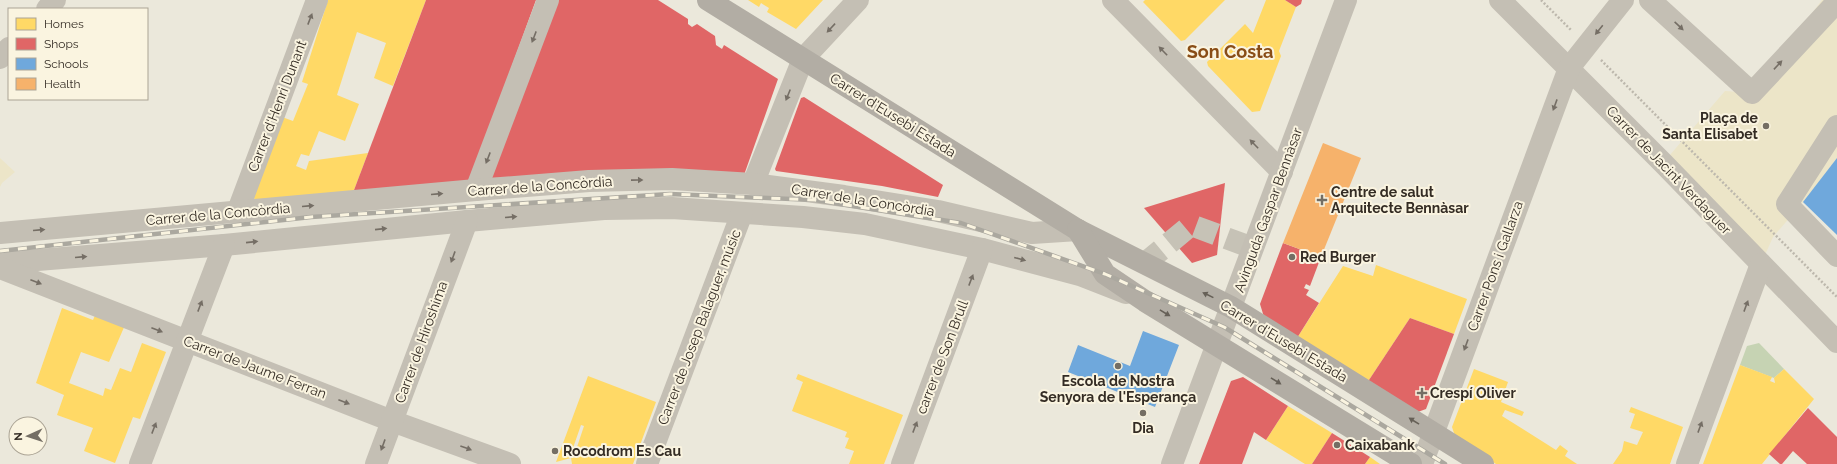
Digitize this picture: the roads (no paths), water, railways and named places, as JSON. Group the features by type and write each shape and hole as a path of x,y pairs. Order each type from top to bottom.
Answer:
{"main road":[{"name":"Carrer d'Eusebi Estada","path":"708,0 1078,230 1231,307 1483,464"},
{"name":"Carrer d'Eusebi Estada","path":"1078,230 1105,274 1145,301 1411,464"}],"street":[{"path":"48,8 55,0"},
{"name":"Carrer d'Henri Dunant","path":"237,213 317,0"},
{"path":"476,190 548,0"},
{"path":"753,184 803,59 858,0"},
{"path":"1114,0 1282,172"},
{"name":"Avinguda Gaspar Bennàsar","path":"1172,464 1346,0"},
{"name":"Carrer de Jacint Verdaguer","path":"1500,0 1663,162 1837,342"},
{"name":"Carrer Pons i Gallarza","path":"1422,464 1569,68 1623,0"},
{"path":"1650,0 1752,93 1837,2"},
{"path":"0,58 8,49"},
{"path":"1837,126 1787,204 1837,256"},
{"name":"Carrer de la Concòrdia","path":"0,233 237,213 476,190 589,181 672,179 753,184 938,211 1032,234 1078,230"},
{"name":"Carrer de la Concòrdia","path":"0,264 224,245 467,221 604,210 657,208 803,217 866,224 982,249"},
{"name":"Carrer de Josep Balaguer, músic","path":"647,464 742,213"},
{"name":"Carrer de Hiroshima","path":"376,464 467,221"},
{"path":"140,464 224,245"},
{"name":"Carrer d'Eusebi Estada","path":"982,249 1080,275 1145,301"},
{"name":"carrer de Son Brull","path":"902,464 982,249"},
{"path":"1687,464 1761,264"},
{"name":"Carrer de Jaume Ferran","path":"0,268 392,420 510,464"}],"tunnel":[{"path":"1144,264 1191,225 1253,248"}],"railway":[{"path":"0,251 311,217 670,194 815,200 961,223 1105,274 1224,327 1445,464"}],"place":[{"name":"Plaça de Santa Elisabet","path":"1766,126"},
{"name":"Centre de salut Arquitecte Bennàsar","path":"1322,200"},
{"name":"Red Burger","path":"1292,257"},
{"name":"Escola de Nostra Senyora de l'Esperança","path":"1118,366"},
{"name":"Crespí Oliver","path":"1422,393"},
{"name":"Dia","path":"1143,413"},
{"name":"Caixabank","path":"1337,445"},
{"name":"Rocodrom Es Cau","path":"555,451"}],"district":[{"name":"Son Costa","path":"1230,51"}]}
